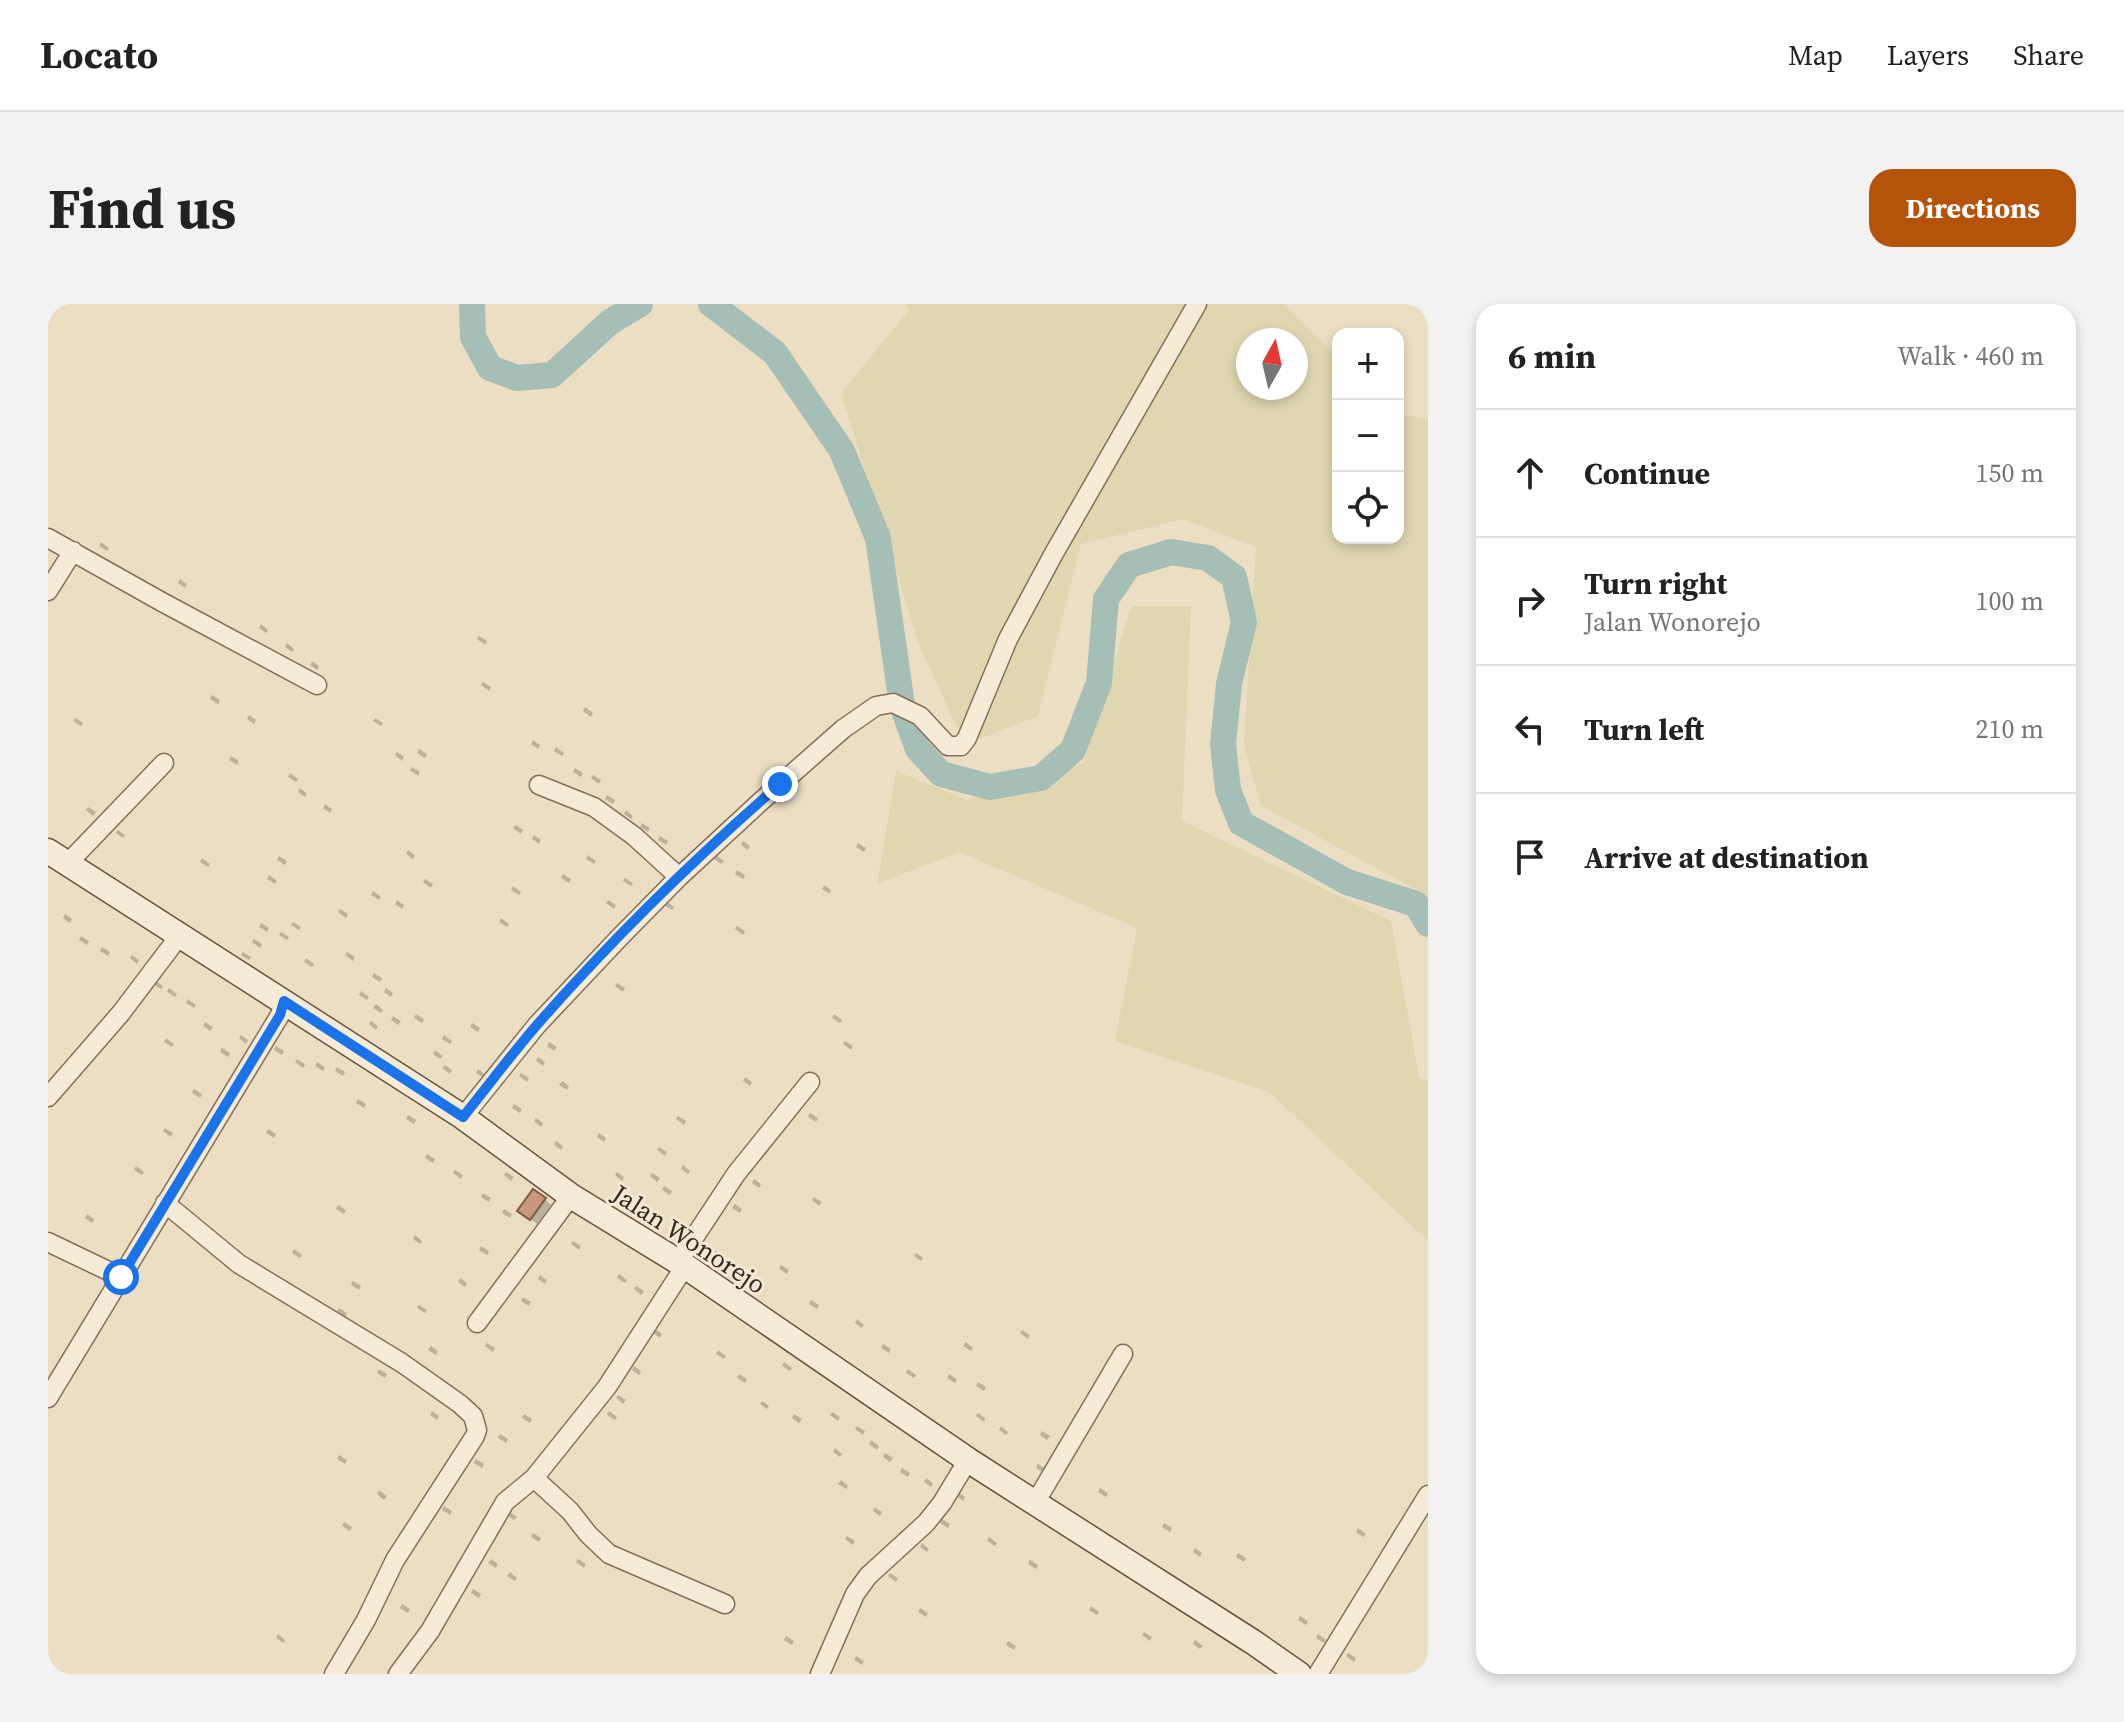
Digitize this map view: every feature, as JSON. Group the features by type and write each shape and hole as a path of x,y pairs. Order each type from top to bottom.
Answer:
{"street":[{"path":"463,1117 537,1025 679,877 843,729 876,706 904,708 920,716 948,746 956,748 964,743 1008,639 1197,304"},
{"path":"48,538 317,685"},
{"path":"48,591 73,551"},
{"path":"58,858 164,763"},
{"path":"539,785 594,807 634,836 679,877"},
{"name":"Jalan Wonorejo","path":"58,858 463,1117 571,1196 681,1264 968,1460 1299,1674"},
{"path":"48,1097 121,1013 180,935"},
{"path":"48,1398 280,1015 284,1001"},
{"path":"398,1674 430,1631 505,1502 534,1478 607,1387 736,1174 810,1082"},
{"path":"477,1323 571,1196"},
{"path":"165,1203 239,1264 413,1371 473,1416 475,1436 395,1560 366,1620 334,1674"},
{"path":"48,1242 121,1277"},
{"path":"1035,1503 1123,1354"},
{"path":"820,1674 855,1594 868,1576 926,1523 968,1460"},
{"path":"534,1478 570,1511 609,1554 725,1604"},
{"path":"1318,1674 1428,1495"}],"shaded area":[{"path":"906,304 1285,304 1332,352 1332,544 1404,544 1404,415 1428,419 1428,896 1261,806 1244,745 1256,547 1183,519 1081,544 1038,716 965,745 919,645 841,393 909,310"},
{"path":"1131,606 1191,606 1182,821 1391,921 1419,1077 1428,1082 1428,1241 1269,1092 1115,1041 1137,928 959,852 877,884 896,771 967,800 1084,763"}],"building":[{"path":"533,1189 546,1198 530,1220 517,1211"}],"waterway":[{"path":"472,304 473,337 490,368 517,378 552,375 610,322 640,304"},
{"path":"711,304 775,353 842,451 878,538 902,705 918,749 941,774 990,787 1041,778 1073,750 1099,683 1106,599 1129,565 1171,552 1208,558 1234,577 1244,622 1229,684 1223,744 1228,790 1241,823 1347,882 1416,904 1428,924"}],"route":[{"path":"121,1277 280,1015 284,1001 463,1117 537,1025 619,938 679,877 780,784"}]}
